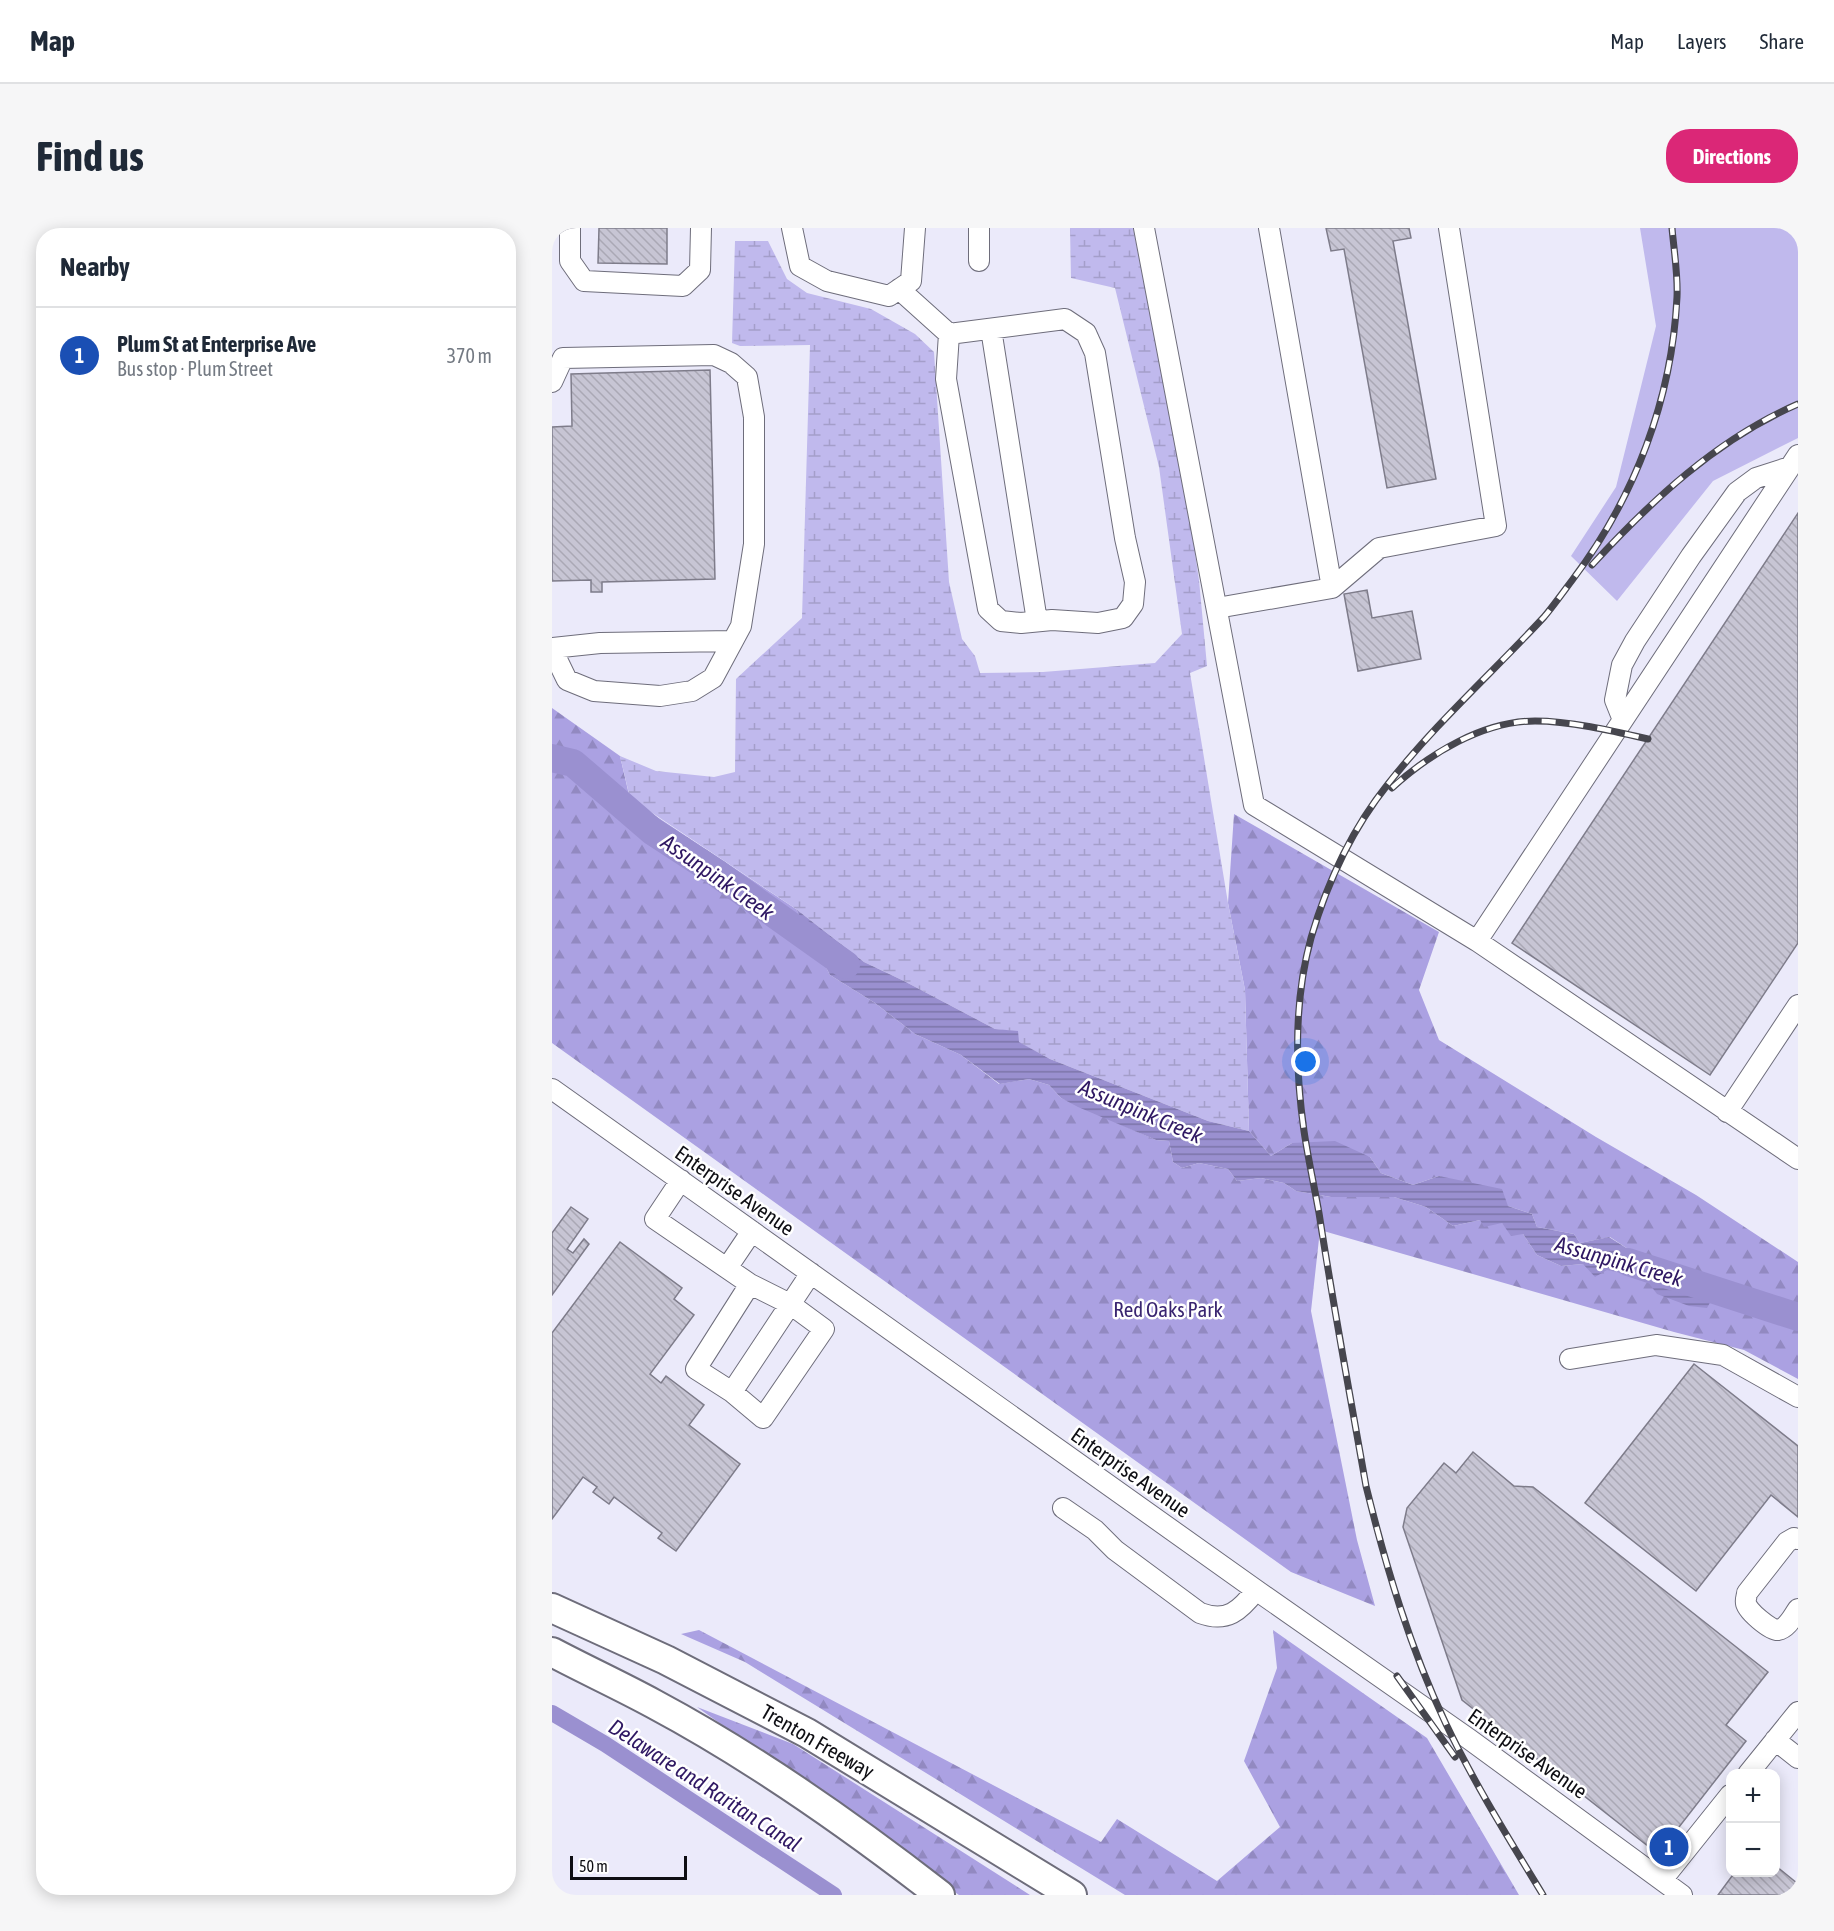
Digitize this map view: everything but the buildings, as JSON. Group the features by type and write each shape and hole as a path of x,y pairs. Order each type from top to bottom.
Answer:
{"highway":[{"name":"Trenton Freeway","path":"552,1608 666,1660 807,1733 1072,1895"},
{"path":"552,1652 656,1705 752,1763 840,1822 940,1895"}],"street":[{"path":"570,228 570,261 584,281 683,286 700,270 701,228"},
{"path":"792,228 800,266 827,281 889,296 911,281 915,228"},
{"path":"979,228 979,261"},
{"path":"1144,228 1254,805 1478,941 1798,1159"},
{"path":"1269,228 1332,588"},
{"path":"1216,608 1332,588 1379,548 1496,526 1449,228"},
{"path":"899,289 949,334 1065,319 1086,333 1095,353 1125,538 1135,582 1133,603 1123,618 1098,623 1052,620 1001,621 988,609 946,379 949,334"},
{"path":"991,329 1037,621"},
{"path":"552,382 562,358 610,356 714,356 731,363 747,377 754,417 754,544 741,626 733,641 713,678 692,691 660,696 594,691 567,680 552,649 600,643 733,641"},
{"path":"1478,941 1794,461"},
{"path":"1623,720 1615,700 1622,665 1654,612 1737,492 1756,478 1794,461"},
{"path":"1727,1112 1798,1005"},
{"name":"Enterprise Avenue","path":"552,1089 1469,1739 1682,1895"},
{"path":"681,1180 655,1219 750,1284 790,1304 824,1329 763,1418 732,1392 696,1369 750,1284"},
{"path":"727,1268 752,1231"},
{"path":"732,1392 810,1273"},
{"path":"1570,1359 1656,1345 1723,1356 1798,1397"},
{"path":"1063,1508 1095,1530 1115,1550 1200,1613 1212,1618 1230,1616 1246,1603 1256,1590"},
{"path":"1798,1539 1794,1538 1787,1542 1747,1593 1746,1603 1749,1611 1773,1629 1779,1630 1787,1625 1798,1609"},
{"path":"1751,1769 1798,1712"},
{"path":"1775,1740 1798,1758"},
{"path":"1662,1880 1726,1801"}],"green space":[{"path":"1070,228 1133,228 1187,498 1199,580 1207,666 1190,673 1228,903 1245,990 1249,1131 1208,1121 1050,1059 1018,1042 1018,1032 995,1029 864,962 796,909 630,798 620,756 656,771 714,777 735,772 736,679 802,618 810,345 740,346 732,343 735,241 768,241 787,279 807,293 871,309 915,334 934,352 949,582 962,639 975,656 980,673 1043,672 1155,663 1182,634 1159,467 1115,288 1071,278"},
{"path":"1640,228 1798,228 1798,438 1713,481 1617,601 1571,556 1616,487 1656,326"},
{"name":"Red Oaks Park","path":"552,708 620,756 630,799 796,909 830,975 875,1003 915,1034 961,1055 999,1084 1029,1079 1049,1085 1061,1098 1156,1140 1169,1141 1173,1162 1182,1168 1199,1163 1228,1169 1237,1181 1261,1178 1284,1183 1296,1191 1331,1197 1394,1197 1426,1207 1453,1226 1480,1220 1502,1223 1523,1234 1537,1255 1561,1266 1583,1264 1713,1297 1670,1282 1652,1258 1628,1249 1610,1237 1580,1243 1574,1234 1537,1227 1532,1214 1439,1176 1413,1185 1381,1173 1370,1157 1292,1143 1271,1156 1249,1131 1245,990 1228,903 1234,814 1439,932 1419,990 1439,1040 1596,1137 1696,1195 1798,1262 1798,1379 1744,1350 1320,1230 1311,1311 1357,1540 1375,1606 1291,1572 552,1043"},
{"path":"699,1630 1101,1842 1117,1819 1217,1881 1280,1827 1244,1761 1277,1668 1273,1630 1427,1738 1519,1895 1125,1895 745,1662 681,1634"},
{"path":"697,1707 793,1744 1030,1895 959,1895"}],"water":[{"path":"796,909 864,962 995,1029 1018,1031 1019,1042 1050,1059 1208,1121 1249,1131 1271,1156 1292,1143 1335,1141 1370,1157 1381,1173 1413,1185 1439,1176 1502,1189 1508,1206 1532,1214 1537,1227 1574,1234 1580,1243 1609,1237 1628,1249 1652,1258 1670,1282 1713,1297 1707,1308 1689,1306 1657,1294 1645,1278 1607,1270 1595,1277 1583,1264 1561,1266 1537,1255 1523,1234 1511,1236 1502,1223 1484,1227 1480,1220 1453,1226 1426,1207 1394,1197 1331,1197 1296,1191 1284,1183 1261,1178 1237,1181 1228,1169 1199,1163 1182,1168 1173,1162 1169,1141 1156,1140 1078,1107 1061,1098 1049,1085 1029,1079 1000,1084 961,1055 915,1034 875,1003 830,975"}],"waterway":[{"name":"Assunpink Creek","path":"552,758 573,763 652,831 715,872 846,965"},
{"name":"Assunpink Creek","path":"1628,1262 1798,1317"},
{"name":"Delaware and Raritan Canal","path":"552,1713 605,1744 834,1895"}],"railway":[{"path":"1543,1895 1480,1789 1446,1724 1410,1637 1382,1547 1366,1486 1304,1131 1298,1059 1299,1010 1305,962 1317,917 1342,857 1363,819 1388,784 1425,740 1548,612 1595,548 1632,481 1658,409 1674,335 1677,288 1672,228"},
{"path":"1592,565 1662,495 1713,453 1768,418 1798,404"},
{"path":"1392,788 1423,763 1458,742 1477,733 1515,722 1562,723 1648,739"},
{"path":"1397,1676 1455,1757"}],"place":[{"name":"Plum St at Enterprise Ave","path":"1669,1847"}]}
